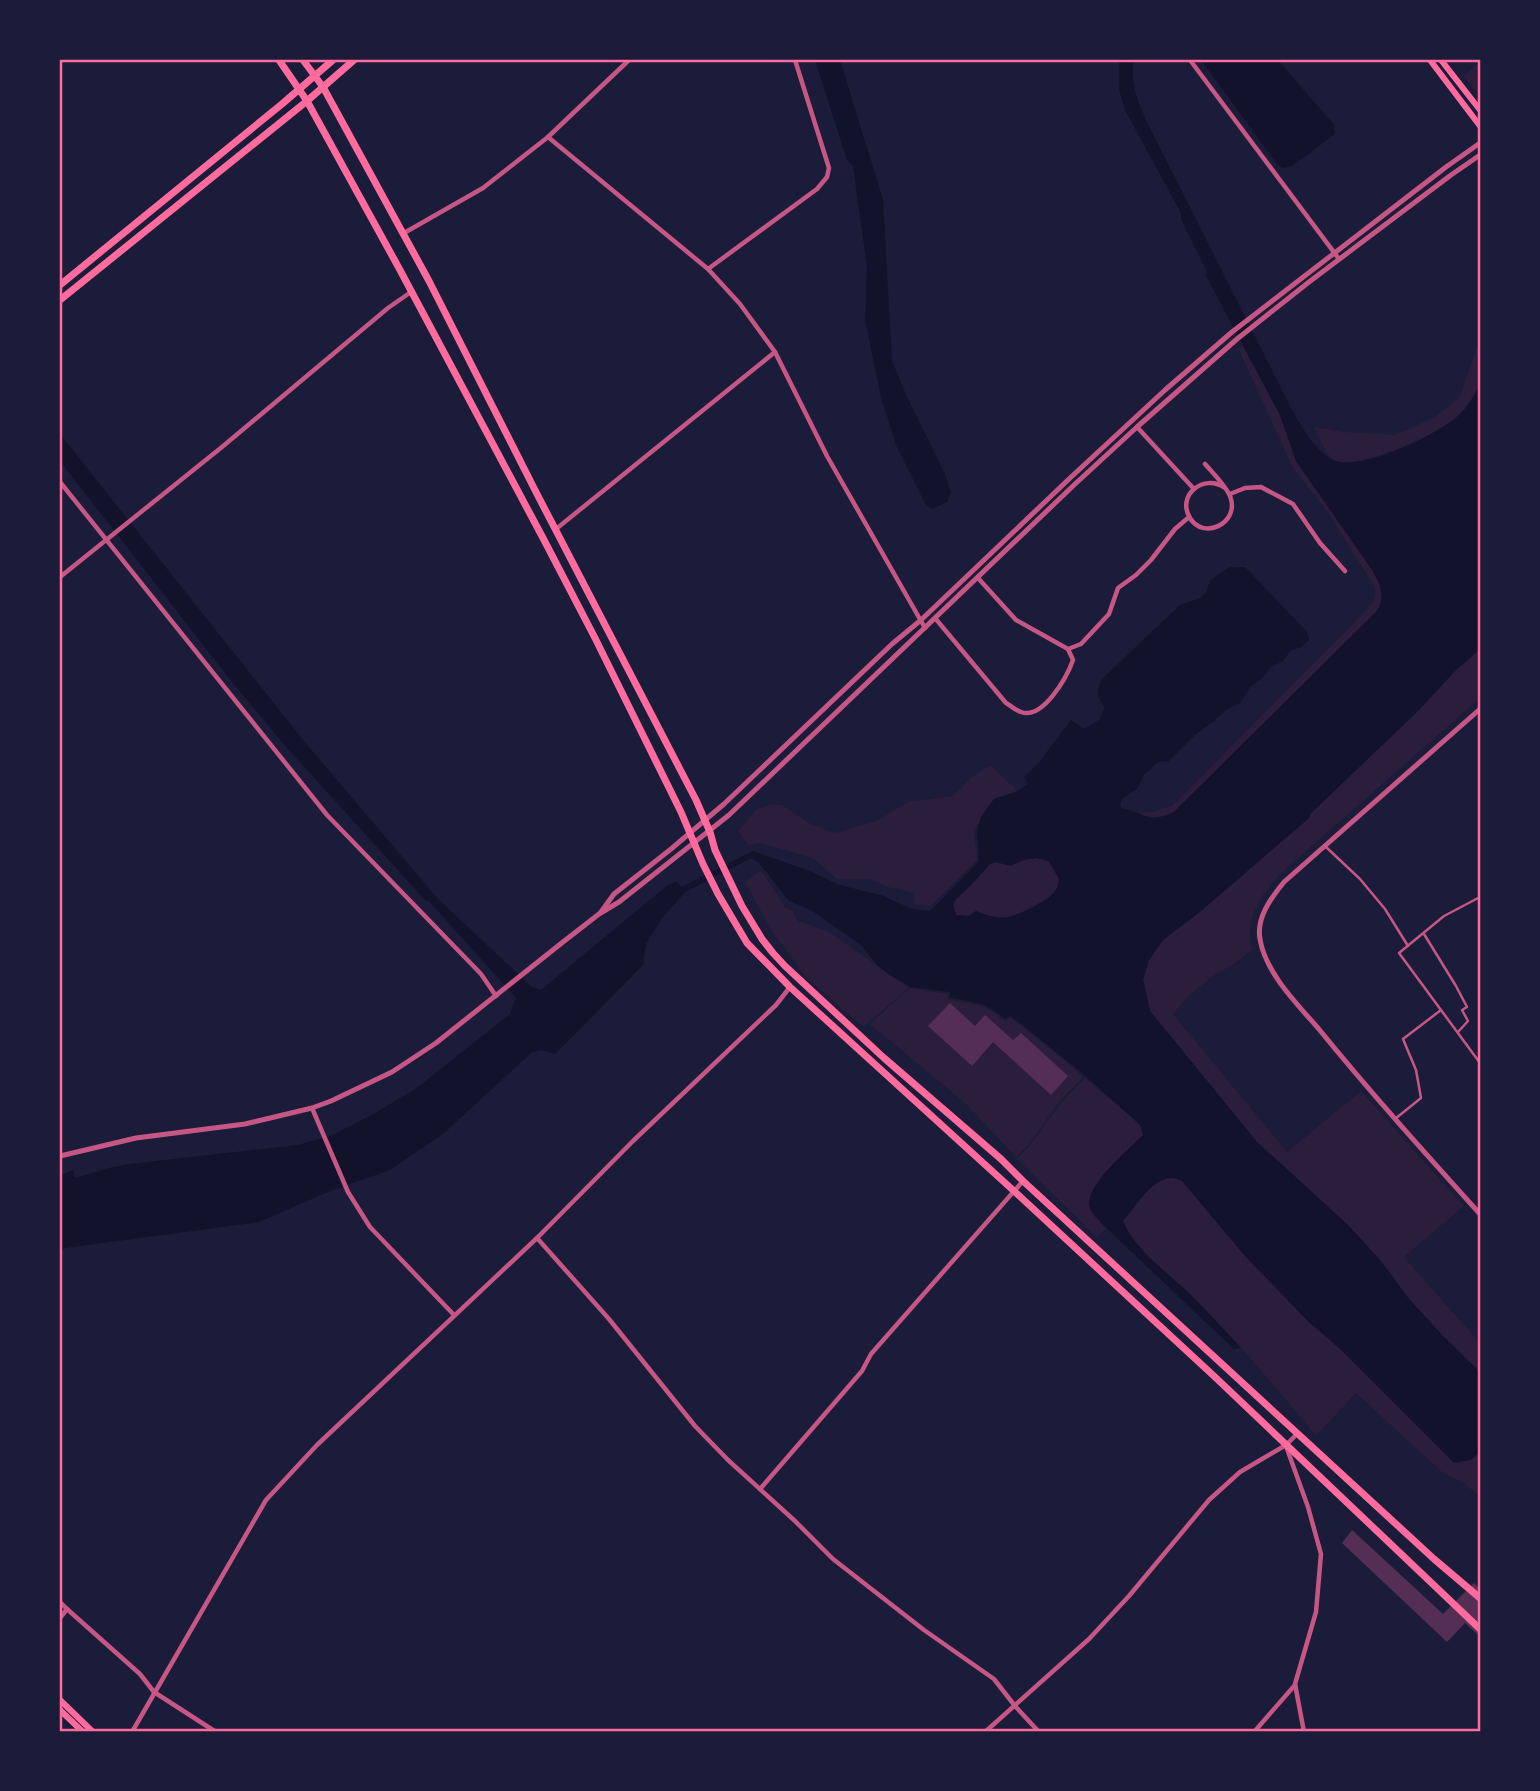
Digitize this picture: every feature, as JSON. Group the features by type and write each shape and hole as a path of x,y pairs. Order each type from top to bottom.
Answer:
{"main road":[{"path":"279,60 307,101 515,483 595,638 718,894 747,943 790,987 1014,1191 1480,1629"},
{"path":"303,60 323,87 404,233 696,800 715,850 762,939 785,966 884,1058 1001,1159 1434,1559 1480,1598"},
{"path":"60,285 333,60"},
{"path":"60,300 354,60"},
{"path":"1430,60 1480,126"},
{"path":"1441,60 1480,110"},
{"path":"60,1700 93,1731"},
{"path":"60,1710 83,1731"}],"street":[{"path":"404,233 483,188 548,137 629,60"},
{"path":"708,269 817,189 827,177 830,168 794,60"},
{"path":"1190,60 1339,259"},
{"path":"548,137 708,269 740,304 775,352 827,456 925,628"},
{"path":"599,914 614,894 690,833 1165,390 1250,317 1480,143"},
{"path":"60,1156 136,1138 245,1124 312,1108 392,1072 436,1043 599,914 619,902 710,832 1137,427 1253,325 1480,155"},
{"path":"60,577 411,292"},
{"path":"556,529 775,352"},
{"path":"1137,427 1194,489"},
{"path":"1205,464 1225,488 1230,494 1232,510 1224,523 1217,527 1209,529 1194,523 1189,517 1187,502 1194,489 1210,482 1225,488"},
{"path":"60,482 327,815 498,993"},
{"path":"1230,494 1245,488 1261,487 1293,504 1345,571"},
{"path":"1068,649 1081,644 1109,614 1118,588 1151,560 1175,529 1189,517"},
{"path":"935,618 1006,703 1021,713 1033,712 1049,701 1069,671 1073,660 1068,649 1016,620 978,578"},
{"path":"1480,709 1284,882 1260,921 1259,938 1279,981 1395,1119 1480,1213"},
{"path":"132,1731 266,1500 317,1445 537,1238 633,1141 776,1005 790,987"},
{"path":"312,1108 348,1192 370,1227 454,1315"},
{"path":"760,1489 862,1371 872,1354 1023,1181"},
{"path":"537,1238 609,1319 695,1426 728,1460 833,1559 924,1630 995,1679 1015,1706 1039,1731"},
{"path":"985,1731 1089,1639 1129,1596 1209,1500 1240,1472 1286,1446 1298,1433"},
{"path":"1254,1731 1295,1684 1316,1612 1321,1555 1308,1507 1286,1446"},
{"path":"60,1602 140,1674 154,1692 216,1731"},
{"path":"60,1618 67,1609"},
{"path":"1295,1684 1304,1731"}],"lane":[{"path":"1326,846 1385,908 1408,946"},
{"path":"1480,897 1444,916 1399,953 1480,1063"},
{"path":"1423,933 1457,986 1467,1007 1462,1010 1468,1021 1458,1032"},
{"path":"1395,1119 1420,1098 1416,1070 1403,1039 1441,1010"}],"shaded area":[{"path":"815,60 840,60 883,200 892,361 951,492 947,502 932,509 926,505 896,445 881,397 865,320 867,266 853,166 847,160"},
{"path":"1119,60 1133,60 1135,91 1146,120 1290,406 1310,439 1323,454 1339,462 1367,460 1420,440 1459,415 1480,383 1480,649 1310,814 1309,818 1201,911 1163,940 1149,960 1143,979 1150,1011 1257,1142 1348,1225 1380,1260 1409,1299 1480,1372 1480,1452 1471,1460 1454,1463 1245,1256 1182,1181 1165,1179 1156,1183 1141,1198 1123,1221 1146,1254 1196,1300 1241,1348 1234,1349 1100,1222 1090,1209 1091,1194 1096,1185 1143,1135 1137,1122 1010,1015 1006,1019 985,1005 950,997 950,992 911,987 891,976 878,966 861,945 811,910 789,901 759,863 751,858 685,892 662,918 646,944 643,965 555,1054 541,1050 531,1053 443,1134 390,1170 330,1191 259,1222 65,1248 60,1251 60,1176 73,1170 75,1178 129,1164 298,1145 333,1135 418,1087 510,1014 516,998 288,749 232,682 60,461 60,434 303,740 438,899 532,987 541,990 669,884 677,882 682,887 753,851 810,871 839,885 881,895 912,909 930,911 979,861 977,832 981,817 994,799 1018,791 1028,784 1024,777 1040,761 1071,720 1084,729 1099,720 1105,707 1098,693 1102,679 1180,605 1200,598 1206,592 1210,581 1220,573 1231,567 1245,567 1307,632 1309,640 1271,667 1250,687 1240,703 1226,710 1195,735 1169,761 1158,762 1144,775 1137,789 1122,799 1120,806 1123,809 1151,818 1174,812 1376,612 1381,601 1380,585 1372,570 1296,461 1280,415 1205,274 1207,272 1181,219 1181,213 1125,110 1119,89","holes":["1036,858 1049,861 1059,879 1058,883 1053,894 1038,904 1008,917 996,917 976,911 969,916 956,915 953,905 955,900 990,864 996,862 1010,866"]},
{"path":"1201,60 1278,60 1334,125 1335,134 1292,166 1282,168"},
{"path":"1480,62 1480,97 1464,76"},
{"path":"1480,339 1482,370 1479,387 1466,407 1448,424 1425,437 1373,458 1343,462 1333,459 1328,453 1314,427 1395,435 1435,417 1459,398"},
{"path":"1243,346 1280,415 1296,461 1372,569 1382,596 1376,612 1174,812 1149,818 1135,812 1154,812 1173,805 1371,605 1375,596 1374,586 1329,514 1292,466 1238,348"},
{"path":"1480,649 1480,698 1280,875 1264,893 1254,913 1250,937 1252,950 1189,995 1173,1014 1287,1152 1361,1091 1464,1206 1404,1257 1480,1343 1480,1372 1409,1299 1380,1260 1348,1225 1257,1142 1150,1011 1143,979 1149,960 1163,940 1201,911 1309,818 1310,814"},
{"path":"990,765 1018,791 994,799 974,831 977,860 930,906 915,904 914,893 869,879 837,879 813,858 760,843 748,845 738,831 756,810 772,804 782,805 809,823 835,833 876,821 908,802 953,796 972,777"},
{"path":"1036,858 1049,861 1059,879 1049,897 1008,917 996,917 976,911 969,916 956,915 953,905 955,900 989,864 996,862 1010,865"},
{"path":"761,870 785,907 793,911 798,921 835,936 909,988 863,1027 807,978 771,930 745,882"},
{"path":"910,988 948,994 948,999 985,1007 1005,1021 1010,1017 1083,1077 1059,1102 1029,1144 1016,1157 965,1103 870,1024"},
{"path":"1085,1078 1137,1122 1144,1135 1105,1172 1100,1222 1107,1228 1097,1237 1017,1159 1061,1103"},
{"path":"1172,1177 1182,1181 1191,1190 1245,1256 1309,1322 1471,1460 1480,1452 1480,1497 1464,1483 1442,1472 1356,1393 1316,1436 1227,1332 1146,1254 1129,1233 1123,1221 1151,1188"}],"building":[{"path":"950,1003 975,1026 985,1015 1013,1040 1021,1033 1068,1076 1051,1095 993,1042 972,1066 928,1026"},
{"path":"1352,1530 1443,1614 1474,1583 1480,1589 1480,1637 1465,1623 1447,1642 1342,1543"}]}
